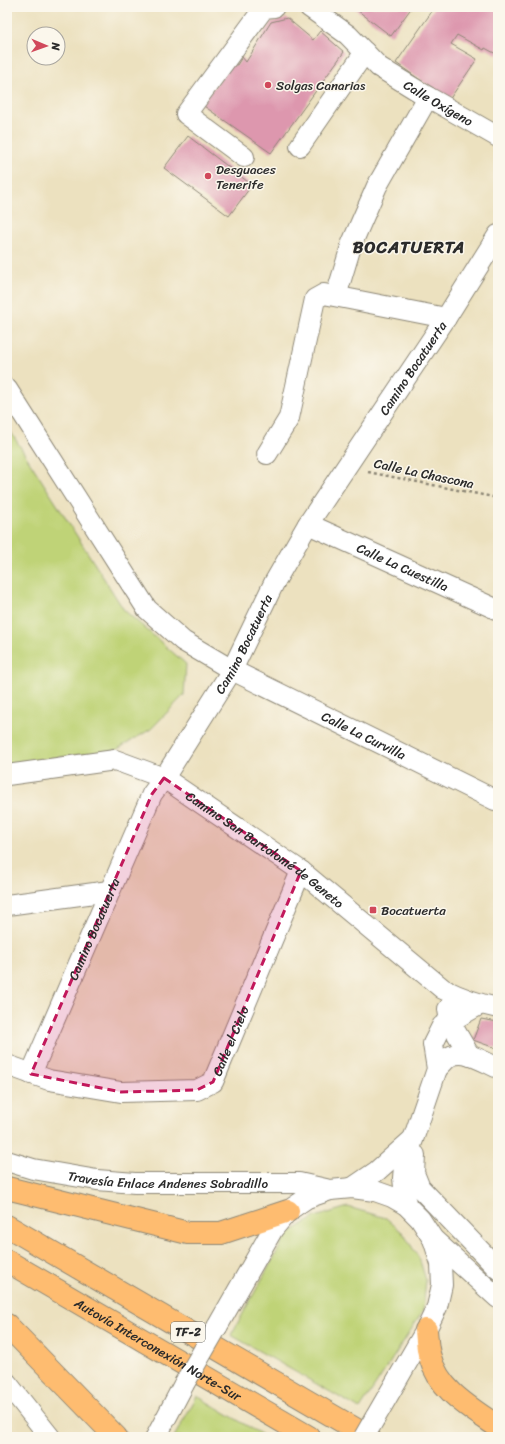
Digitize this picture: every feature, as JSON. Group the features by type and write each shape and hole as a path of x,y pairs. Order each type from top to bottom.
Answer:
{"highway":[{"path":"7,1188 188,1233 221,1233 288,1211"},
{"name":"TF-2","path":"7,1226 372,1427"},
{"name":"Autovía Interconexión Norte-Sur","path":"7,1261 309,1437"},
{"path":"7,1325 116,1437"},
{"path":"426,1330 430,1357 439,1379 453,1395 498,1426"}],"street":[{"path":"244,157 186,114 264,8 274,7"},
{"name":"Calle Oxígeno","path":"309,7 348,35 379,67 498,137"},
{"path":"300,146 365,52"},
{"path":"336,296 352,243 377,186 428,97"},
{"name":"Camino Bocatuerta","path":"31,1074 152,794 164,778 232,670 274,583 308,524 446,318 498,235"},
{"path":"267,454 289,418 315,299 324,294 446,318"},
{"name":"Calle La Curvilla","path":"7,389 147,609 183,641 232,670 495,800"},
{"name":"Calle La Cuestilla","path":"308,524 498,610"},
{"name":"Camino San Bartolomé de Geneto","path":"7,776 115,760 164,778 300,871 443,989 458,996 489,1006"},
{"name":"Calle el Cielo","path":"7,1064 50,1080 121,1092 197,1090 213,1082 300,871"},
{"path":"7,905 109,891"},
{"path":"443,989 450,1022 470,1056"},
{"path":"406,1205 403,1178 404,1166 437,1068 433,1044 442,1026 489,1006"},
{"path":"437,1068 449,1057 460,1053 498,1068"},
{"path":"352,1188 377,1171 413,1139"},
{"path":"413,1139 415,1159 414,1173 420,1188 498,1269"},
{"name":"Travesía Enlace Andenes Sobradillo","path":"7,1160 33,1169 96,1180 151,1184 299,1183 330,1190"},
{"path":"156,1437 184,1384 274,1229 288,1211 307,1198 330,1190 352,1188 374,1191 392,1197 406,1205 420,1219 433,1239 498,1298"},
{"path":"364,1437 372,1427 426,1330 437,1307 442,1285 441,1264 433,1239"},
{"path":"7,1384 50,1437"}],"path":[{"name":"Calle La Chascona","path":"346,467 498,498"}],"highlighted area":[{"path":"164,778 301,871 213,1082 197,1090 121,1092 31,1074 152,794"}],"green space":[{"path":"7,426 124,610 186,664 184,695 151,729 116,750 7,764"},
{"path":"348,1207 386,1218 403,1233 419,1258 426,1280 423,1311 360,1409 231,1335 287,1234 315,1217"},
{"path":"197,1396 266,1437 174,1437"}],"building":[{"path":"353,7 412,7 391,36"},
{"path":"435,7 498,7 498,55 485,48 484,50 457,35 451,44 477,59 449,100 396,63"},
{"name":"Solgas Canarias","path":"287,18 313,40 320,31 344,52 271,153 201,104 231,64 237,65 242,57 246,62 271,22"},
{"name":"Desguaces Tenerife","path":"188,136 252,185 229,216 164,168"},
{"path":"481,1019 498,1022 498,1049 473,1040"}],"place":[{"name":"Solgas Canarias","path":"268,85"},
{"name":"Desguaces Tenerife","path":"208,176"},
{"name":"Bocatuerta","path":"373,910"}],"district":[{"name":"BOCATUERTA","path":"409,247"}]}
